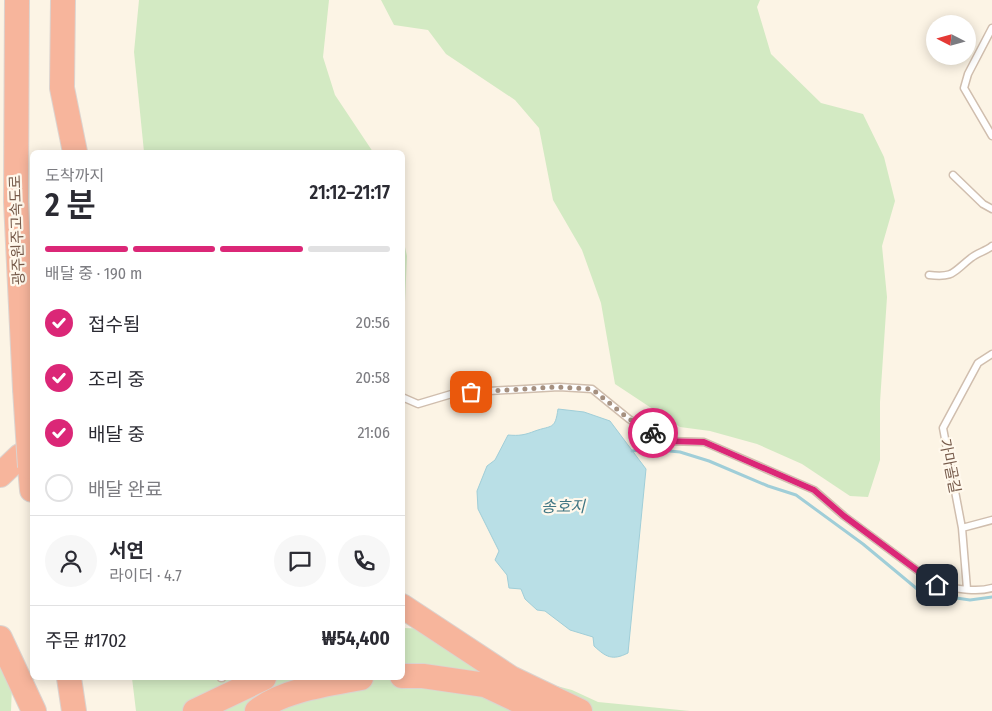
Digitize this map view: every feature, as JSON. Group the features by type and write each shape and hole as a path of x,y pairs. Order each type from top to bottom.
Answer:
{"highway":[{"name":"광주원주고속도로","path":"17,0 16,202 25,389 30,446"},
{"name":"광주원주고속도로","path":"30,150 32,0"},
{"path":"63,0 62,88 75,150"},
{"path":"0,130 16,44"},
{"path":"0,475 20,456 30,467"},
{"path":"405,608 511,678"},
{"path":"405,628 449,654 511,678 580,711"},
{"path":"0,638 34,711"},
{"path":"405,661 438,667 485,685 540,711"},
{"path":"405,676 422,676 485,685"},
{"path":"55,680 60,711"},
{"path":"69,680 74,711"},
{"path":"195,711 260,680"},
{"path":"257,711 264,705 313,687 350,680"}],"lane":[{"path":"992,28 968,74 964,88 992,136"},
{"path":"953,175 983,204 992,208"},
{"path":"929,275 945,277 960,268 972,257 992,246"},
{"name":"가마골길","path":"967,589 962,528 943,428 978,363 991,357"},
{"path":"405,398 418,404 455,393 558,387 592,389 629,419 664,441 704,442 814,490 918,574 937,585 967,589 986,590 992,588"},
{"path":"962,528 992,520"}],"green space":[{"path":"139,0 329,0 323,57 335,95 372,150 144,150 134,52"},
{"path":"381,0 760,0 757,7 771,54 821,103 863,114 884,157 895,201 882,246 887,297 880,402 880,460 868,497 850,496 802,464 757,444 710,431 680,427 615,384 601,303 582,250 553,200 539,128 515,100 446,54 428,30 394,25"},
{"path":"405,247 407,256 405,302"},
{"path":"405,628 435,629 519,676 572,690 598,702 690,711 136,711 132,680 405,680"},
{"path":"0,667 12,686 11,711 0,711"}],"water":[{"name":"송호지","path":"558,409 584,412 610,421 646,469 628,653 618,657 610,657 598,650 594,646 593,637 570,630 545,611 537,610 525,599 521,589 509,588 507,575 495,560 499,551 478,509 477,491 487,466 495,460 508,435 525,434 552,426 556,420"}],"waterway":[{"path":"632,451 649,449 680,452 709,461 768,486 796,495 863,544 922,593 970,600 992,597"}],"way so far":[{"path":"471,392 558,387 592,389 629,419 653,433"}],"route":[{"path":"653,433 664,441 704,442 814,490 918,574 937,585"}]}
